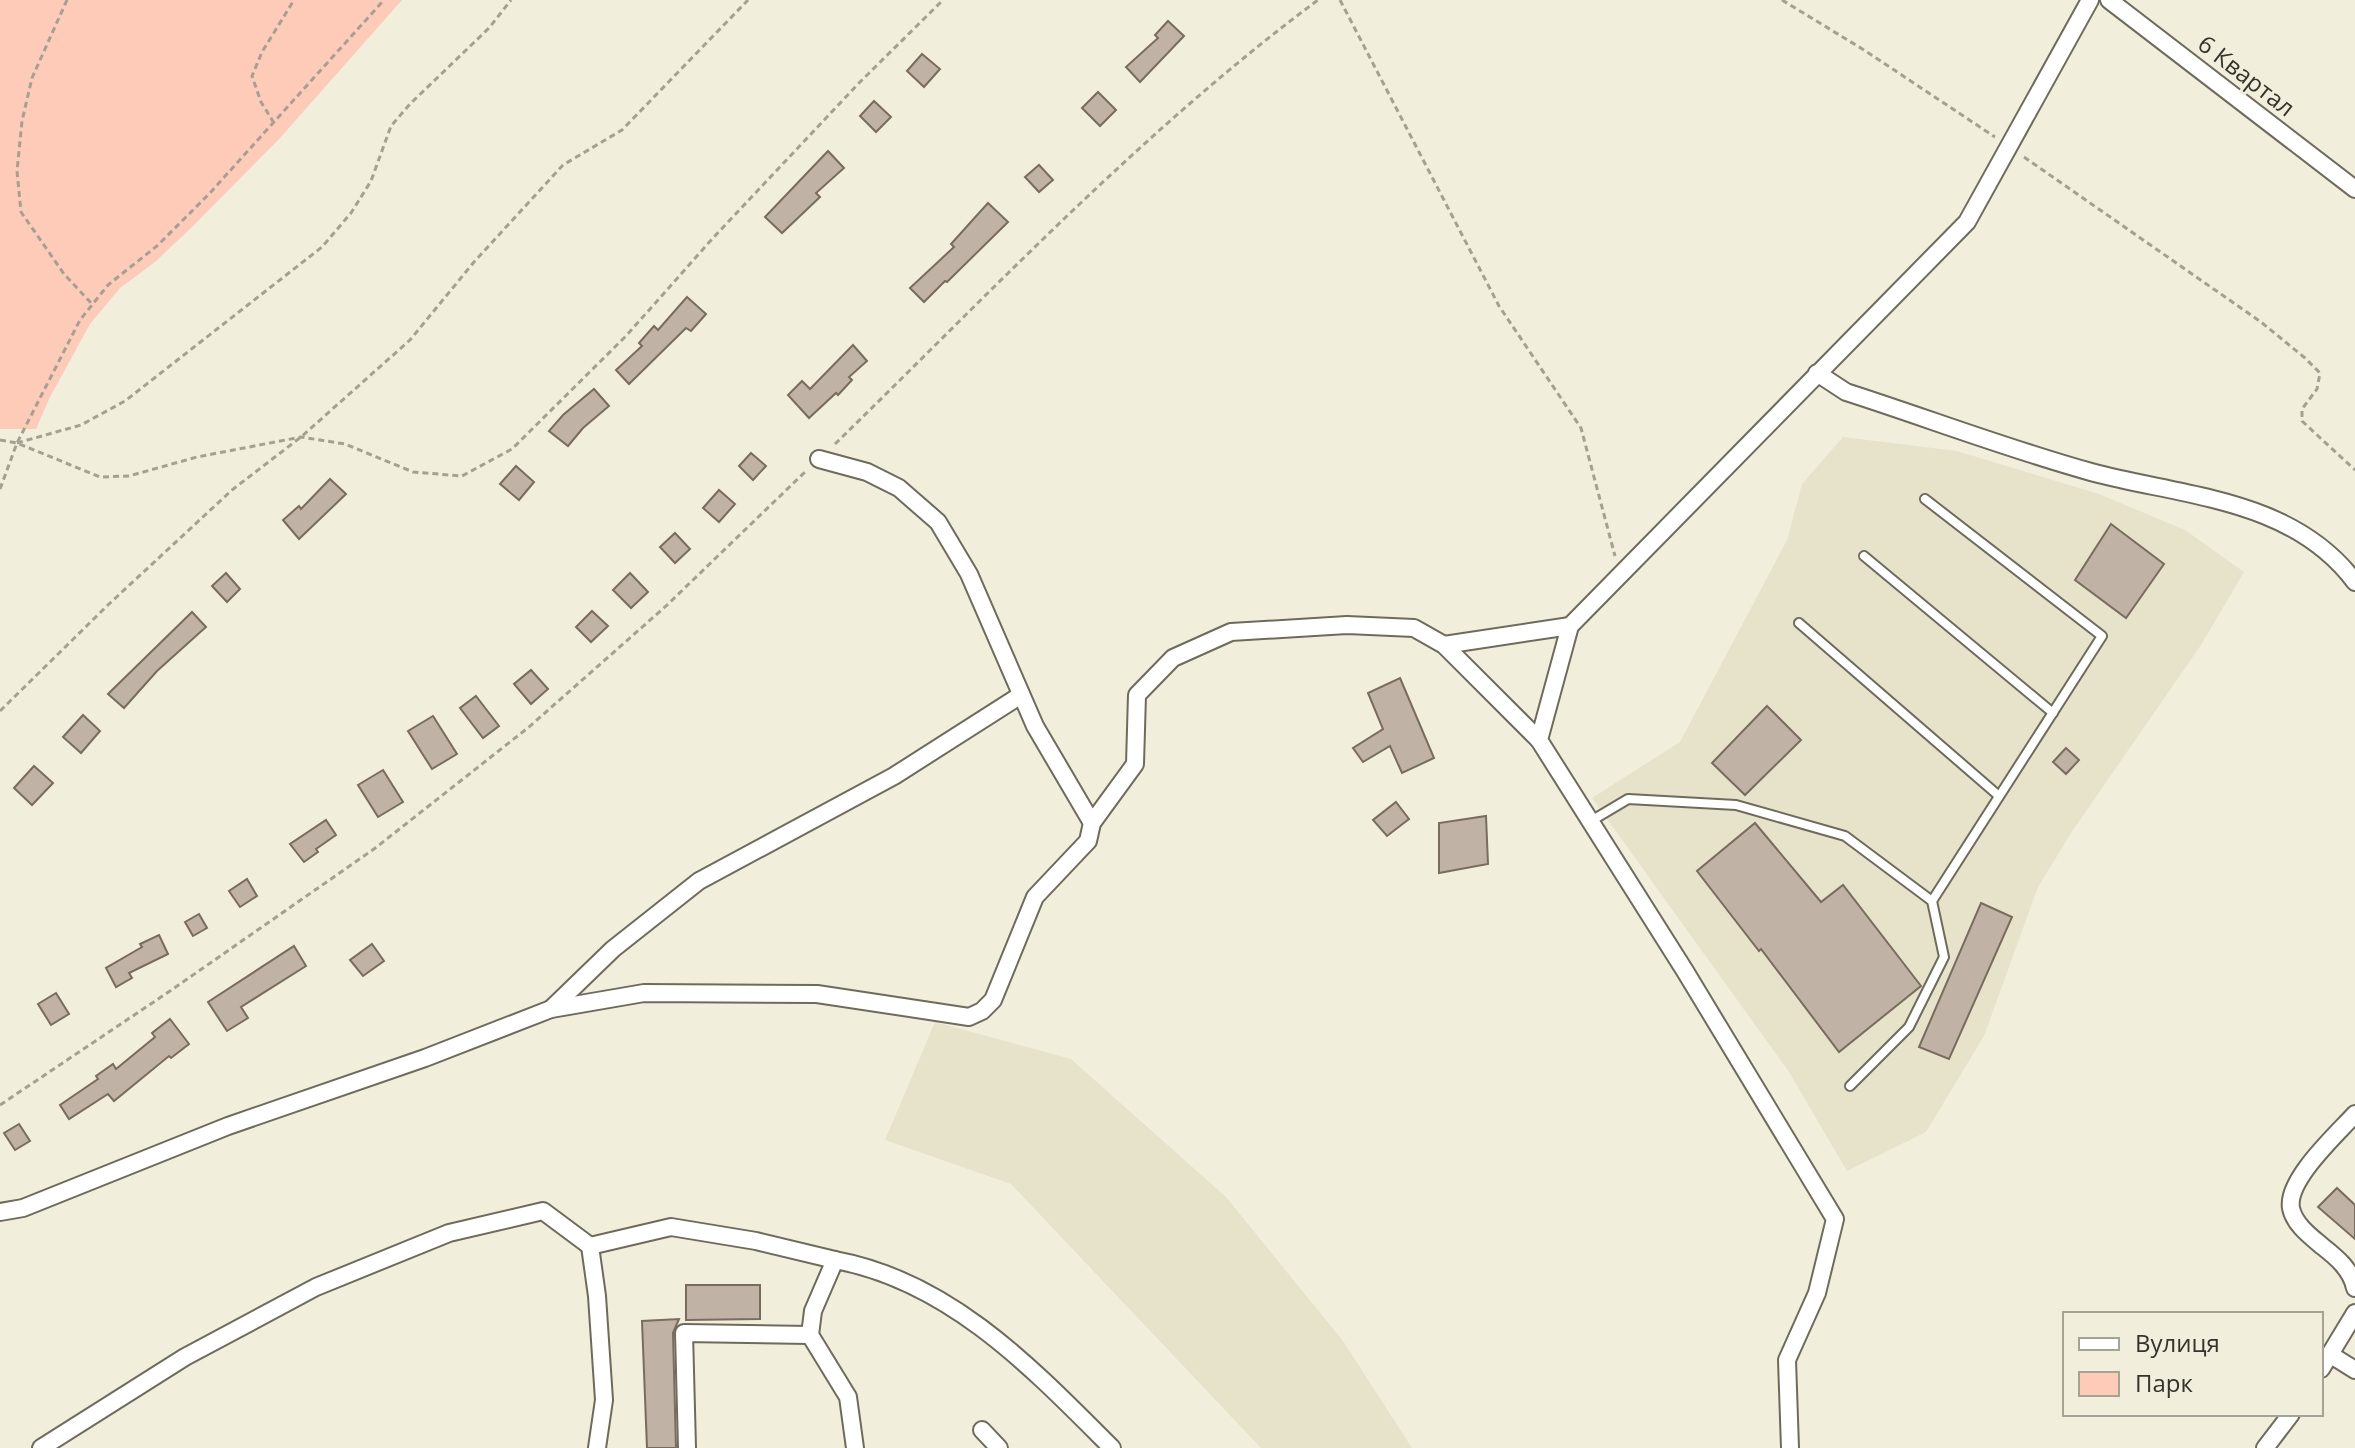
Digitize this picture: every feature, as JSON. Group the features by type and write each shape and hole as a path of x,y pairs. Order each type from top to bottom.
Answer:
{"street":[{"path":"1539,740 1570,626 1967,222 2090,0"},
{"name":"6 Квартал","path":"2109,0 2355,189"},
{"path":"1817,373 1846,392 2091,472 2250,509 2300,530 2342,565 2355,582"},
{"path":"819,459 867,472 899,488 938,522 969,574 1035,726 1092,823"},
{"path":"0,1212 23,1208 228,1126 425,1058 551,1009 644,993 817,994 969,1017 982,1011 993,1000 1035,897 1088,841 1092,823 1135,764 1137,695 1173,658 1231,632 1347,625 1414,628 1444,645 1539,740 1685,971 1835,1219 1817,1293 1787,1360 1790,1448"},
{"path":"1444,645 1570,626"},
{"path":"551,1009 613,949 699,881 894,776 1021,695"},
{"path":"2355,1114 2320,1152 2291,1194 2291,1211 2304,1232 2340,1261 2355,1288"},
{"path":"41,1448 185,1357 316,1287 449,1233 543,1211 590,1246 597,1296 604,1400 597,1448"},
{"path":"590,1246 671,1227 756,1241 863,1265 928,1293 994,1335 1112,1448"},
{"path":"835,1260 813,1311 810,1335 848,1397 855,1448"},
{"path":"2323,1366 2355,1313"},
{"path":"687,1448 684,1333 810,1335"},
{"path":"2331,1355 2355,1370"},
{"path":"2265,1448 2289,1416"},
{"path":"982,1430 999,1448"}],"lane":[{"path":"1925,499 2102,636 1932,901"},
{"path":"1864,556 2053,713"},
{"path":"1799,623 1999,796"},
{"path":"1590,822 1628,799 1736,805 1845,836 1932,901 1944,957 1909,1027 1850,1086"}],"path":[{"path":"67,0 32,78 22,121 17,171 21,212 64,274 92,304"},
{"path":"274,123 261,102 252,76 262,52 294,0"},
{"path":"0,489 17,443 80,320 92,304 108,285 178,225 384,0"},
{"path":"17,443 81,425 125,401 322,247 351,213 371,181 391,126 489,28 511,0"},
{"path":"0,711 232,490 301,437 410,340 474,262 563,165 622,130 748,0"},
{"path":"0,440 17,443 100,477 129,476 197,457 301,437 345,444 413,472 462,476 512,449 626,336 807,138 943,0"},
{"path":"0,1105 361,858 529,727 666,606 1110,177 1255,47 1318,0"},
{"path":"1340,0 1499,306 1581,428 1620,575"},
{"path":"1782,0 2009,146 2261,322 2305,358 2320,373 2317,389 2302,409 2302,421 2355,470"}],"shaded area":[{"path":"1843,437 1957,451 2099,494 2185,530 2244,572 2201,645 2073,830 2038,887 1984,1036 1926,1132 1847,1171 1789,1072 1592,798 1680,742 1787,540 1802,484"},
{"path":"935,1022 1071,1059 1226,1197 1343,1341 1412,1448 1261,1448 1011,1184 885,1140"}],"green space":[{"path":"0,0 402,0 280,138 155,262 120,288 90,324 36,429 0,429"}],"building":[{"path":"1168,21 1184,36 1140,82 1126,67 1158,38 1155,35"},
{"path":"922,54 940,69 924,87 907,71"},
{"path":"1098,92 1116,110 1100,126 1082,108"},
{"path":"874,101 891,117 876,132 860,116"},
{"path":"828,151 844,168 816,193 820,197 782,233 765,217"},
{"path":"1039,165 1053,180 1039,192 1025,177"},
{"path":"988,203 1008,222 924,302 910,288 954,247 951,244"},
{"path":"687,297 706,314 691,331 686,328 629,384 616,370 642,346 639,343 654,326 658,330"},
{"path":"853,345 867,361 849,377 852,380 838,395 836,393 809,418 788,395 802,381 810,389"},
{"path":"594,389 609,406 583,428 568,446 549,431"},
{"path":"751,453 766,466 753,480 739,466"},
{"path":"516,466 534,482 519,500 500,484"},
{"path":"330,479 346,494 299,539 283,520 299,506 301,509"},
{"path":"719,490 735,504 719,522 703,508"},
{"path":"2111,524 2164,564 2126,618 2075,580"},
{"path":"675,533 690,549 675,563 660,547"},
{"path":"226,573 240,589 227,602 212,586"},
{"path":"630,573 648,592 631,608 613,590"},
{"path":"592,611 608,626 591,642 576,627"},
{"path":"192,612 206,627 157,671 124,708 108,694"},
{"path":"531,670 548,689 531,704 514,684"},
{"path":"1400,678 1434,758 1402,773 1390,746 1363,762 1353,748 1383,729 1368,693"},
{"path":"476,696 499,726 483,738 460,708"},
{"path":"1767,706 1801,740 1745,795 1712,763"},
{"path":"83,715 100,731 81,753 63,737"},
{"path":"433,716 457,754 432,769 408,731"},
{"path":"2066,748 2079,760 2066,774 2053,762"},
{"path":"34,766 53,783 32,805 14,788"},
{"path":"383,770 403,802 378,817 358,785"},
{"path":"1396,802 1409,819 1387,836 1373,820"},
{"path":"1486,816 1488,864 1439,873 1439,823"},
{"path":"326,820 336,835 304,862 290,844"},
{"path":"1755,823 1821,902 1843,885 1921,986 1839,1052 1697,871"},
{"path":"247,879 257,896 240,907 229,891"},
{"path":"1981,903 2012,917 1949,1059 1919,1047"},
{"path":"199,914 207,928 193,936 185,922"},
{"path":"159,935 168,954 129,973 132,978 116,987 106,968 142,947 140,944"},
{"path":"372,944 384,961 363,976 350,960"},
{"path":"294,946 306,966 241,1007 248,1018 227,1031 208,1002"},
{"path":"56,993 69,1014 51,1025 38,1004"},
{"path":"170,1019 189,1044 171,1058 169,1056 114,1101 108,1094 69,1119 60,1105 98,1079 96,1076 113,1064 116,1069 155,1037 152,1033"},
{"path":"19,1124 30,1141 15,1150 4,1133"},
{"path":"2337,1188 2355,1205 2355,1239 2318,1207"},
{"path":"686,1285 760,1285 760,1319 686,1320"},
{"path":"679,1319 673,1333 676,1448 647,1448 642,1321"}]}
